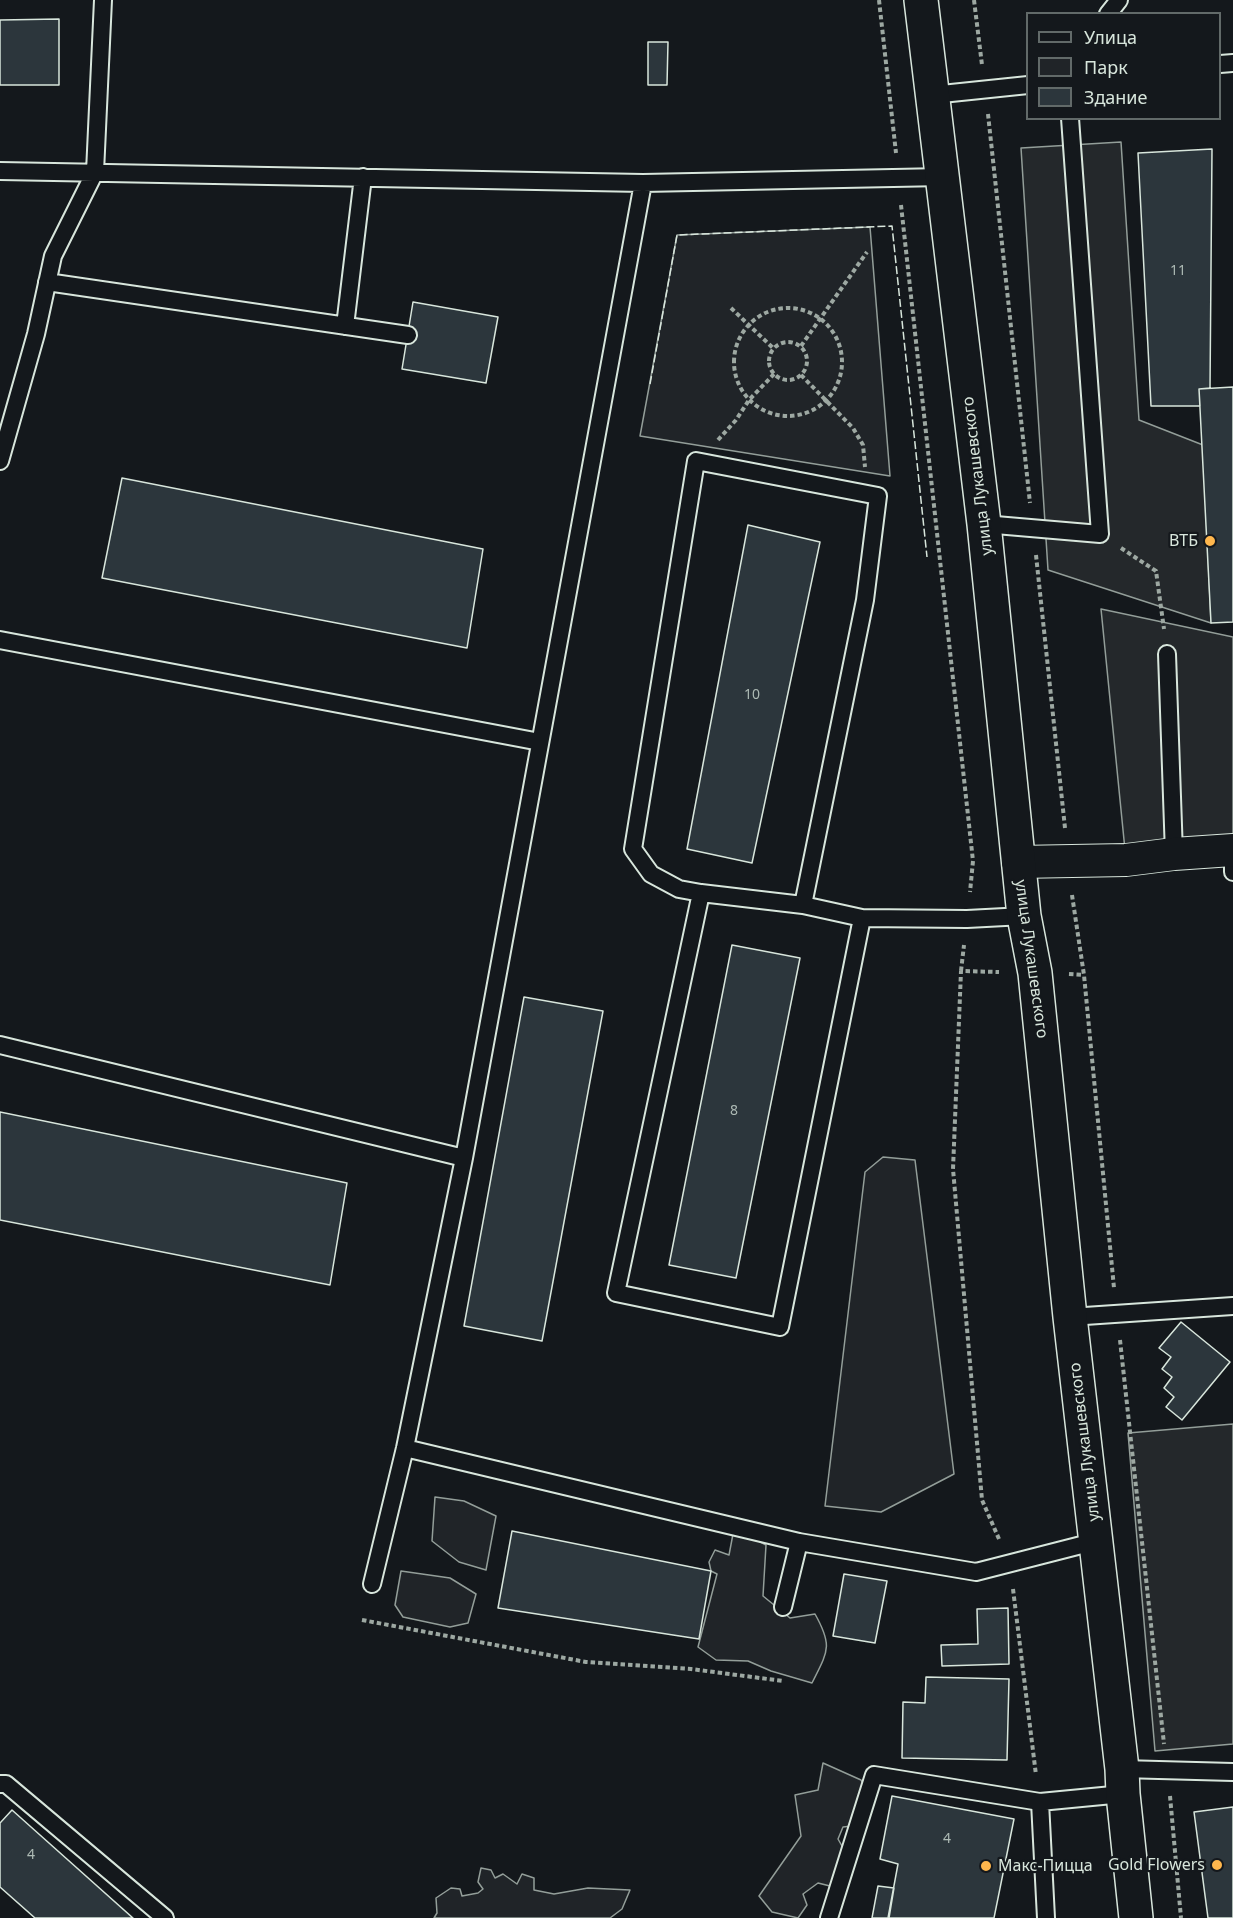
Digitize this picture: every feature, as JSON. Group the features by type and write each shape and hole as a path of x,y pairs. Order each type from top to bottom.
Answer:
{"main road":[{"name":"улица Лукашевского","path":"921,0 984,524 1024,916 1035,973 1136,1918"}],"street":[{"path":"1018,862 1126,860 1233,850"}],"lane":[{"path":"0,461 36,334 53,256 95,171 103,0"},
{"path":"1110,12 1119,0"},
{"path":"932,95 1026,85"},
{"path":"984,524 1100,534 1070,120"},
{"path":"0,171 643,183 943,177"},
{"path":"345,326 363,177"},
{"path":"372,1584 405,1448 464,1158 643,183"},
{"path":"47,282 408,336"},
{"path":"804,905 865,600 878,496 696,461 633,849 651,874 679,889 804,905 862,918 967,919 1024,916"},
{"path":"0,640 540,742"},
{"path":"1167,654 1174,854"},
{"path":"1233,850 1233,872"},
{"path":"701,893 616,1293 780,1328 862,918"},
{"path":"0,1045 464,1158"},
{"path":"1070,1317 1233,1306"},
{"path":"405,1448 799,1542 976,1572 1097,1541"},
{"path":"783,1607 799,1542"},
{"path":"829,1918 874,1775 1040,1802 1167,1771 1233,1773"},
{"path":"0,1785 6,1784 165,1918"},
{"path":"1040,1802 1046,1918"}],"path":[{"path":"879,0 973,861 961,971 953,1169 982,1500 1010,1564 1040,1802"},
{"path":"974,0 1065,831"},
{"path":"801,346 867,252"},
{"path":"732,308 773,348"},
{"path":"783,308 807,311 831,327 842,351 843,365 835,390 827,401 815,410 787,417 760,409 749,400 736,376 734,362 741,336 749,325 761,315 783,308"},
{"path":"789,341 801,346 808,360 805,371 791,380 779,378 769,364 773,348 789,341"},
{"path":"711,464 719,438 736,420 749,400 774,374"},
{"path":"801,375 853,428 863,445 864,465 878,496"},
{"path":"1100,534 1156,571 1167,654"},
{"path":"1071,890 1084,975 1117,1314 1182,1918"},
{"path":"961,971 1084,975"},
{"path":"362,1620 586,1662 691,1669 783,1681"}],"green space":[{"path":"870,227 890,476 640,436 677,235"},
{"path":"883,1157 915,1160 954,1474 881,1512 825,1506 865,1172"},
{"path":"435,1497 464,1501 496,1516 486,1570 459,1562 432,1541"},
{"path":"733,1534 751,1537 766,1545 763,1596 790,1618 815,1614 821,1625 826,1641 825,1656 812,1683 771,1671 748,1661 716,1660 698,1647 717,1574 711,1571 709,1562 715,1550 729,1555"},
{"path":"401,1571 450,1578 476,1594 468,1623 450,1627 403,1617 395,1605"},
{"path":"823,1763 861,1780 868,1793 862,1825 843,1827 838,1839 842,1846 856,1848 830,1886 818,1883 803,1894 807,1905 798,1918 772,1912 759,1896 801,1836 795,1795 818,1790"},
{"path":"481,1868 491,1870 495,1878 503,1874 517,1884 522,1874 534,1878 534,1890 554,1894 588,1888 630,1890 622,1909 610,1918 434,1918 437,1913 436,1898 451,1888 460,1889 462,1896 478,1893 483,1889 478,1882"}],"shaded area":[{"path":"1121,142 1139,420 1203,445 1211,623 1048,570 1021,148"},
{"path":"1101,609 1233,637 1233,849 1126,860"},
{"path":"1233,1424 1233,1744 1155,1751 1128,1433"}],"building":[{"path":"59,19 59,85 0,85 0,20"},
{"path":"648,42 668,42 667,85 648,85"},
{"path":"1212,149 1210,388 1199,389 1200,406 1151,406 1138,153"},
{"path":"413,302 498,317 486,383 402,369"},
{"path":"1233,387 1233,622 1211,623 1199,389"},
{"path":"122,478 483,549 467,648 102,578"},
{"path":"748,525 820,542 752,863 687,849"},
{"path":"732,945 800,958 736,1278 669,1265"},
{"path":"524,997 603,1011 542,1341 464,1326"},
{"path":"0,1112 347,1183 330,1285 0,1220"},
{"path":"1181,1322 1230,1362 1182,1420 1166,1407 1174,1397 1164,1388 1172,1377 1162,1369 1171,1357 1159,1348"},
{"path":"512,1531 711,1571 699,1639 498,1608"},
{"path":"844,1574 887,1581 875,1643 833,1636"},
{"path":"1008,1608 1009,1664 942,1666 941,1645 978,1644 977,1609"},
{"path":"926,1677 1009,1679 1007,1760 902,1758 903,1702 925,1703"},
{"path":"892,1796 1014,1819 994,1918 888,1918 898,1864 880,1859"},
{"name":"Gold Flowers","path":"1233,1807 1233,1918 1208,1918 1194,1812"},
{"path":"12,1810 133,1918 35,1918 0,1887 0,1823"},
{"path":"878,1886 894,1888 889,1918 872,1918"}],"fence":[{"path":"650,384 677,235 892,226 927,557"}],"place":[{"name":"ВТБ","path":"1210,541"},
{"name":"Gold Flowers","path":"1217,1865"},
{"name":"Макс-Пицца","path":"986,1866"}]}
